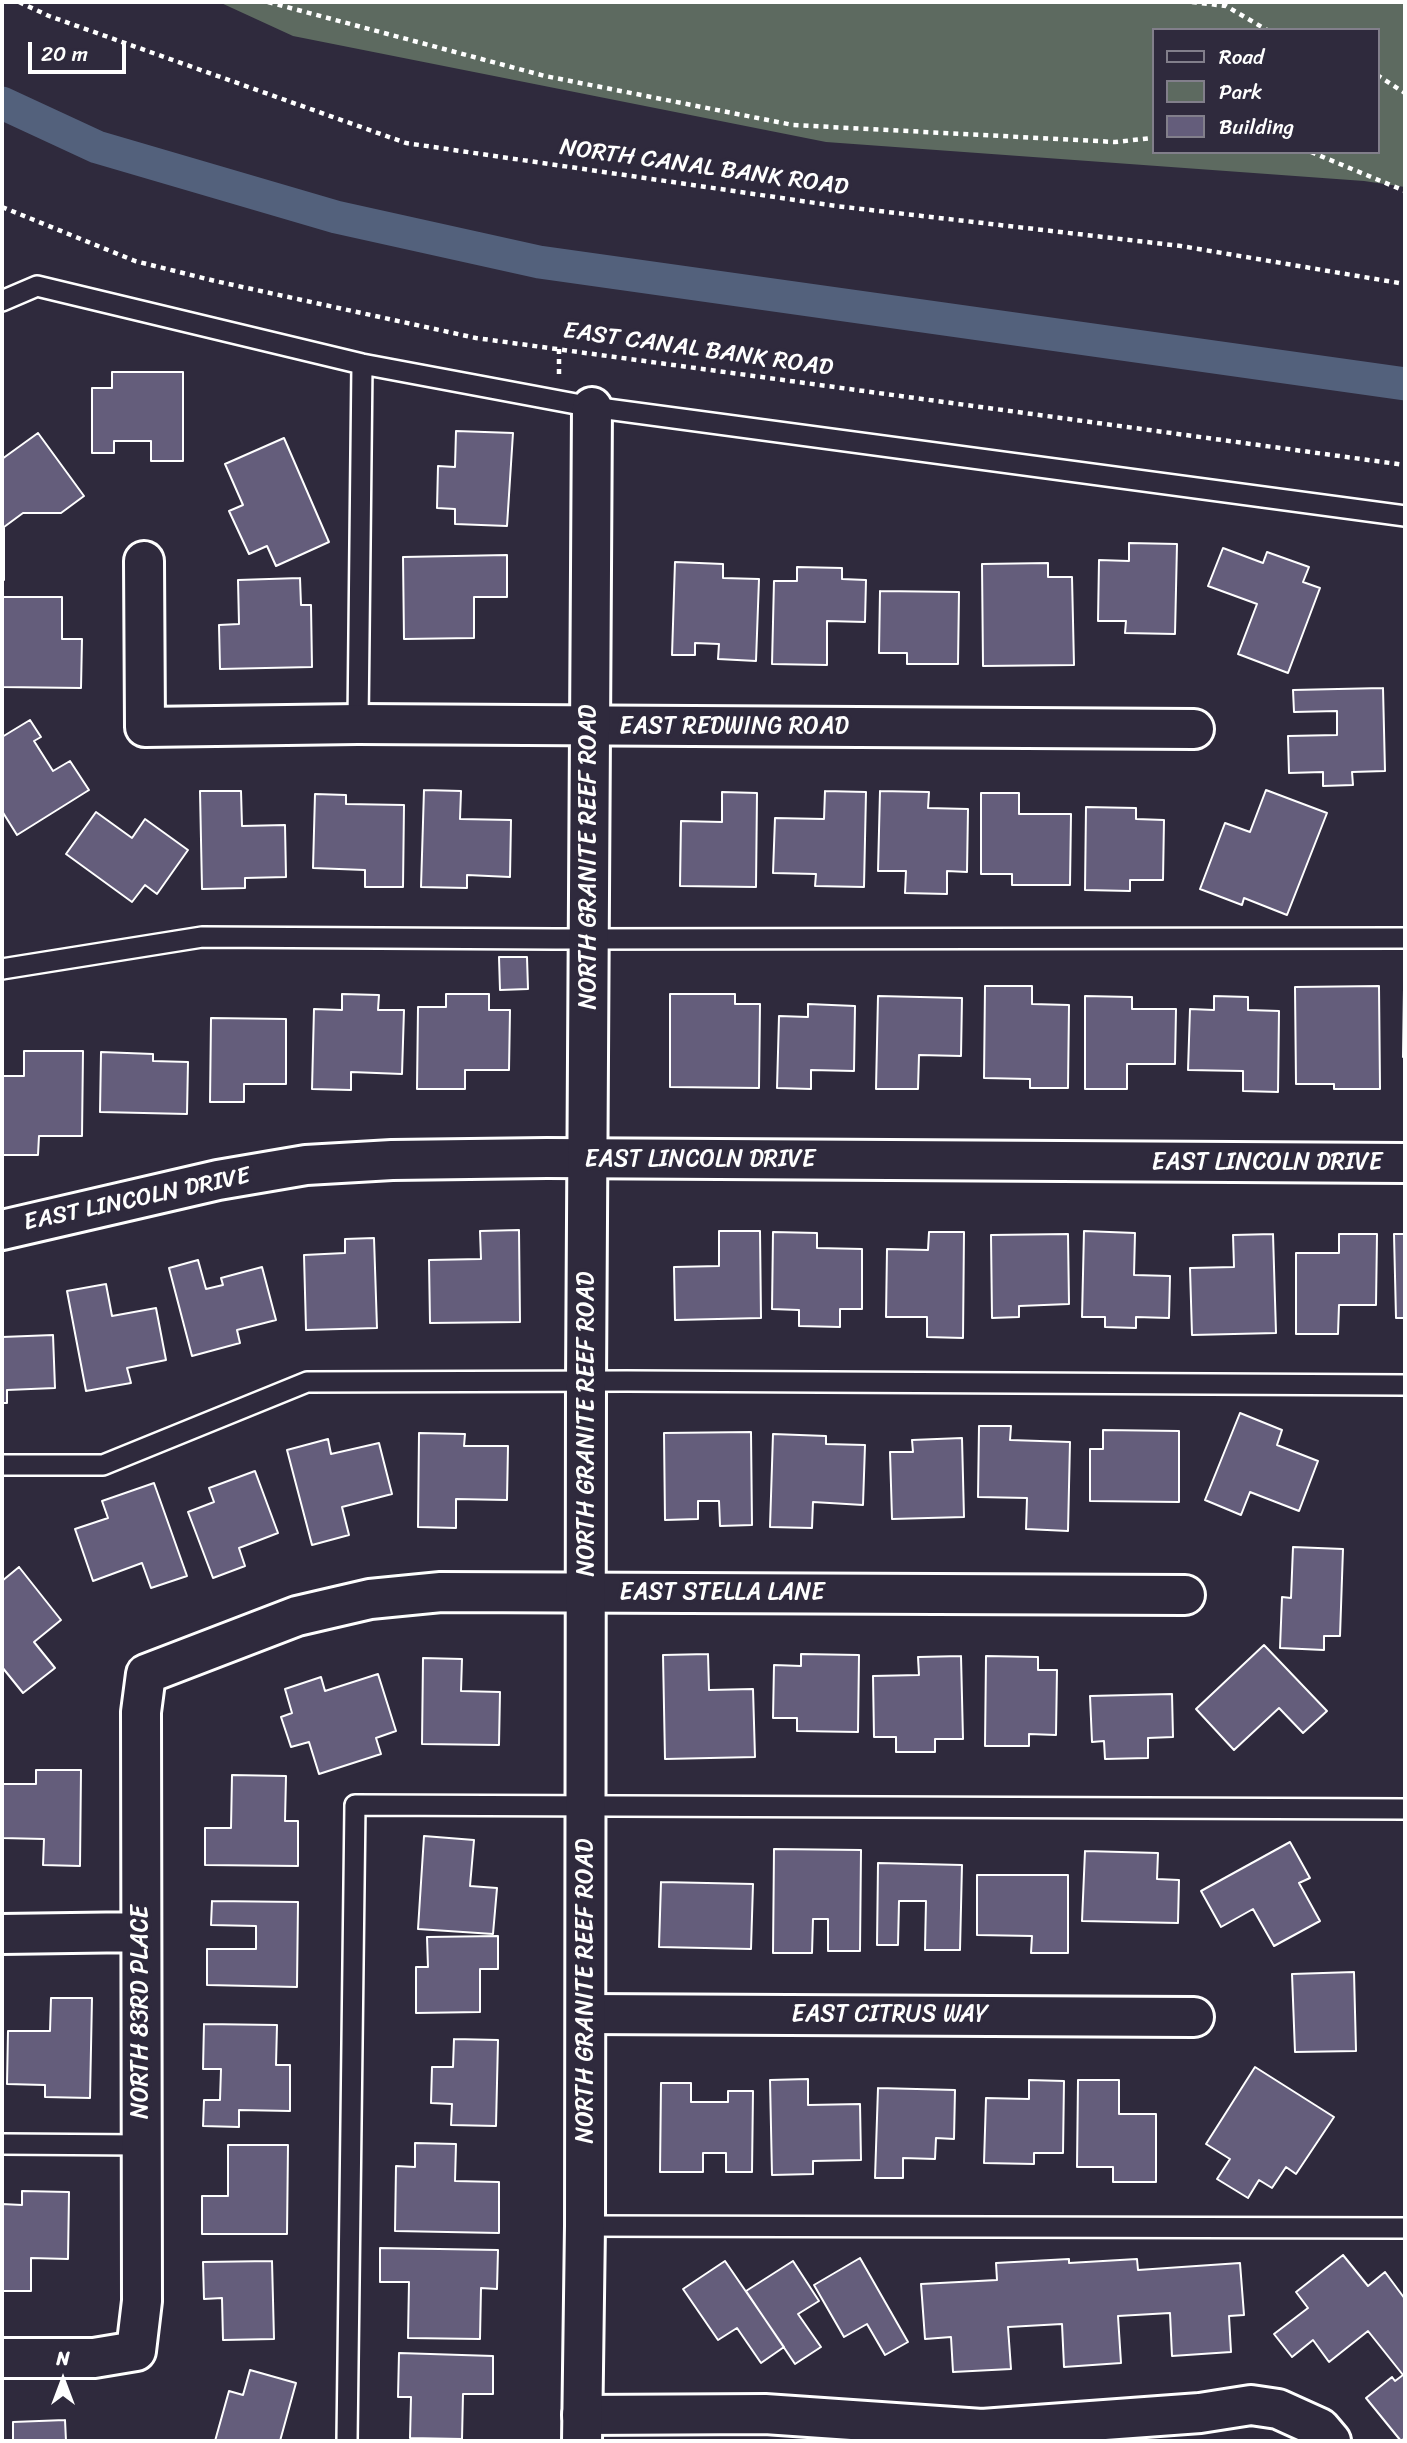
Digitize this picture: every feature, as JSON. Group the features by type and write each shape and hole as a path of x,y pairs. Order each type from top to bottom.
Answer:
{"street":[{"name":"NORTH GRANITE REEF ROAD","path":"582,2428 592,407"},
{"name":"EAST REDWING ROAD","path":"144,561 145,727 358,724 1194,729"},
{"name":"EAST LINCOLN DRIVE","path":"2,1230 218,1180 306,1165 392,1160 1405,1163"},
{"name":"EAST STELLA LANE","path":"146,1674 297,1616 370,1599 441,1592 1185,1595"},
{"name":"NORTH 83RD PLACE","path":"2,2358 93,2358 136,2351 142,2301 141,1712 146,1674"},
{"path":"2,1934 141,1932"},
{"name":"EAST CITRUS WAY","path":"586,2014 1194,2017"},
{"path":"582,2428 765,2414 982,2429 1200,2413 1251,2405 1278,2409 1320,2428 1331,2441"}],"lane":[{"path":"2,301 37,286 362,365 592,407 1405,516"},
{"path":"358,724 362,365"},
{"path":"2,968 202,937 1405,938"},
{"path":"2,1465 103,1465 307,1382 1405,1385"},
{"path":"347,2441 355,1805 1405,1809"},
{"path":"2,2144 141,2145"},
{"path":"585,2226 1405,2228"}],"path":[{"name":"NORTH CANAL BANK ROAD","path":"19,2 49,16 406,143 836,206 1181,246 1405,284"},
{"path":"268,2 545,76 793,125 1115,142 1152,138"},
{"path":"1192,2 1226,6 1264,28"},
{"path":"1379,76 1405,93"},
{"path":"1316,154 1405,191"},
{"name":"EAST CANAL BANK ROAD","path":"2,206 135,261 476,338 1405,465"}],"green space":[{"path":"219,2 1405,2 1405,187 1364,181 826,142 293,36"}],"building":[{"path":"112,372 183,372 183,461 151,461 151,441 114,441 114,453 92,453 92,388 112,388"},
{"path":"456,431 513,433 507,526 455,524 455,509 437,508 438,466 455,467"},
{"path":"38,433 84,496 61,513 23,513 4,527 2,580 2,459"},
{"path":"284,438 329,542 276,566 267,546 249,554 229,511 243,505 225,464"},
{"path":"1129,543 1177,544 1175,634 1125,633 1126,621 1098,621 1099,560 1129,561"},
{"path":"1223,548 1263,563 1267,552 1309,567 1303,582 1320,588 1288,673 1238,654 1257,604 1208,586"},
{"path":"507,555 507,597 474,597 474,638 404,639 403,557"},
{"path":"675,562 723,564 723,578 759,579 756,661 718,659 719,644 695,643 695,655 672,655"},
{"path":"1048,563 1048,577 1072,577 1074,665 983,666 982,564"},
{"path":"797,567 842,568 842,579 866,580 865,622 827,621 827,665 772,664 774,581 797,581"},
{"path":"300,578 301,605 311,605 312,667 220,669 219,625 239,624 238,580"},
{"path":"880,591 959,592 958,664 907,664 907,653 879,653"},
{"path":"2,597 62,597 62,639 82,639 81,688 2,687"},
{"path":"1383,688 1385,771 1352,772 1353,785 1323,786 1323,772 1289,773 1288,736 1337,735 1337,711 1294,712 1293,690"},
{"path":"30,720 41,737 34,741 53,771 70,761 89,790 17,835 2,811 2,737"},
{"path":"424,790 461,791 460,819 511,820 510,877 467,875 467,888 421,887"},
{"path":"1266,790 1327,813 1287,915 1244,898 1242,905 1200,889 1225,823 1250,832"},
{"path":"200,791 241,791 242,826 285,825 286,877 245,878 245,888 202,889"},
{"path":"825,791 866,792 864,887 815,886 816,874 773,873 775,818 824,819"},
{"path":"880,791 929,792 928,808 968,809 967,872 947,871 947,894 905,893 906,871 878,871"},
{"path":"722,792 757,793 756,887 680,886 681,821 722,822"},
{"path":"981,793 1019,793 1019,814 1071,814 1070,885 1012,885 1012,874 981,874"},
{"path":"315,794 346,795 346,804 404,805 403,887 365,887 365,870 313,868"},
{"path":"1086,807 1136,808 1136,819 1164,820 1163,880 1130,880 1130,891 1085,890"},
{"path":"96,812 132,838 145,819 188,850 157,894 145,885 132,902 66,854"},
{"path":"499,957 527,957 528,989 500,990"},
{"path":"985,986 1032,986 1032,1004 1069,1005 1068,1088 1030,1088 1030,1079 984,1078"},
{"path":"1379,986 1380,1089 1334,1089 1334,1084 1296,1084 1295,987"},
{"path":"1404,989 1405,1057 1403,1057"},
{"path":"342,994 379,995 378,1010 404,1010 402,1074 351,1072 351,1090 312,1089 314,1009 342,1010"},
{"path":"446,994 489,994 489,1010 510,1010 509,1070 465,1070 465,1089 417,1089 418,1007 446,1007"},
{"path":"670,994 735,994 735,1004 760,1004 759,1088 670,1087"},
{"path":"878,996 962,998 961,1056 919,1055 918,1089 876,1089"},
{"path":"1085,996 1132,997 1132,1009 1176,1009 1175,1064 1127,1064 1127,1089 1085,1089"},
{"path":"1214,996 1248,997 1248,1010 1279,1011 1278,1092 1243,1091 1243,1071 1188,1070 1190,1009 1214,1010"},
{"path":"808,1004 855,1006 854,1071 811,1070 811,1089 777,1088 779,1016 808,1017"},
{"path":"211,1018 286,1019 286,1084 244,1084 244,1102 210,1102"},
{"path":"24,1051 83,1051 82,1136 39,1136 38,1155 2,1155 2,1076 24,1076"},
{"path":"101,1052 153,1054 153,1061 188,1062 187,1114 100,1112"},
{"path":"519,1230 520,1322 430,1323 429,1260 481,1259 480,1231"},
{"path":"719,1231 760,1231 761,1318 675,1320 674,1267 719,1266"},
{"path":"1084,1231 1135,1233 1134,1275 1170,1276 1169,1318 1136,1317 1136,1328 1105,1327 1105,1317 1082,1317"},
{"path":"773,1232 817,1233 817,1248 862,1249 862,1309 840,1309 840,1327 799,1326 799,1310 772,1309"},
{"path":"929,1232 964,1232 963,1338 927,1337 927,1317 886,1317 887,1249 928,1250"},
{"path":"1068,1234 1069,1304 1019,1306 1019,1317 992,1318 991,1235"},
{"path":"1273,1234 1276,1333 1192,1335 1190,1268 1234,1267 1233,1235"},
{"path":"1339,1234 1377,1234 1376,1305 1339,1305 1338,1334 1296,1334 1296,1253 1339,1253"},
{"path":"1394,1234 1405,1234 1405,1318 1396,1318"},
{"path":"374,1238 377,1328 306,1330 304,1255 345,1253 345,1239"},
{"path":"198,1260 206,1289 223,1285 221,1278 262,1267 276,1320 237,1330 240,1343 192,1356 169,1268"},
{"path":"106,1284 112,1316 156,1308 166,1360 127,1368 131,1383 86,1391 67,1291"},
{"path":"53,1335 55,1388 7,1390 7,1403 2,1403 2,1337"},
{"path":"1240,1413 1282,1430 1277,1445 1318,1461 1299,1511 1250,1492 1241,1515 1205,1500"},
{"path":"979,1426 1011,1426 1010,1440 1070,1442 1068,1531 1026,1529 1027,1498 978,1497"},
{"path":"1103,1430 1179,1431 1179,1502 1090,1501 1090,1449 1103,1449"},
{"path":"751,1432 752,1525 720,1526 719,1501 698,1501 698,1519 665,1520 664,1433"},
{"path":"419,1433 465,1434 464,1446 508,1446 507,1500 456,1499 456,1528 418,1527"},
{"path":"773,1434 826,1436 826,1444 865,1445 863,1505 813,1502 812,1528 770,1527"},
{"path":"962,1438 964,1517 892,1519 890,1452 913,1452 912,1440"},
{"path":"328,1439 331,1454 379,1443 392,1494 342,1507 349,1535 312,1545 287,1450"},
{"path":"255,1471 278,1533 239,1548 245,1566 213,1578 188,1512 214,1502 209,1488"},
{"path":"154,1483 187,1576 151,1588 142,1563 93,1581 75,1529 108,1518 102,1501"},
{"path":"1293,1547 1343,1549 1340,1636 1324,1636 1324,1650 1280,1648 1282,1597 1291,1598"},
{"path":"19,1567 61,1620 34,1642 55,1668 23,1693 2,1667 2,1581"},
{"path":"1264,1645 1327,1711 1303,1733 1279,1708 1234,1750 1196,1709"},
{"path":"708,1654 709,1690 753,1689 755,1757 665,1759 663,1655"},
{"path":"801,1654 859,1655 858,1732 797,1731 797,1718 773,1718 774,1665 801,1666"},
{"path":"961,1656 963,1739 935,1739 935,1752 896,1752 896,1737 874,1737 873,1676 919,1675 918,1657"},
{"path":"986,1656 1038,1657 1038,1670 1057,1670 1056,1735 1029,1734 1029,1746 985,1746"},
{"path":"423,1658 462,1659 461,1691 500,1692 499,1745 422,1744"},
{"path":"378,1674 396,1731 376,1738 381,1754 319,1774 309,1742 291,1747 281,1717 292,1713 285,1689 321,1677 325,1691"},
{"path":"1172,1694 1173,1737 1148,1738 1148,1758 1105,1759 1104,1741 1092,1742 1090,1696"},
{"path":"36,1770 81,1770 80,1866 43,1865 44,1839 2,1838 2,1784 36,1784"},
{"path":"232,1775 286,1776 285,1821 298,1821 298,1866 205,1865 205,1828 231,1828"},
{"path":"424,1836 474,1840 470,1886 497,1888 493,1934 418,1929"},
{"path":"1290,1842 1310,1878 1299,1883 1320,1921 1274,1946 1253,1909 1221,1927 1201,1891"},
{"path":"774,1849 861,1850 860,1951 828,1951 828,1919 813,1919 812,1953 773,1953"},
{"path":"1085,1851 1158,1853 1157,1879 1179,1880 1178,1923 1082,1921"},
{"path":"878,1863 962,1865 960,1950 925,1950 926,1901 899,1901 898,1945 877,1945"},
{"path":"977,1875 1068,1875 1068,1953 1031,1953 1032,1936 977,1935"},
{"path":"661,1882 753,1884 751,1949 659,1947"},
{"path":"212,1901 298,1902 297,1987 207,1985 207,1949 256,1949 256,1926 211,1925"},
{"path":"498,1936 498,1969 480,1969 480,2012 416,2013 416,1967 428,1967 427,1937"},
{"path":"1354,1972 1356,2051 1295,2052 1292,1974"},
{"path":"51,1998 92,1998 90,2098 45,2097 45,2085 7,2084 8,2031 50,2031"},
{"path":"204,2024 277,2025 276,2065 290,2065 290,2111 239,2110 239,2127 203,2126 204,2100 220,2100 221,2069 203,2069"},
{"path":"454,2039 498,2040 496,2126 451,2125 452,2104 431,2103 432,2067 453,2067"},
{"path":"1255,2067 1334,2117 1296,2174 1286,2167 1272,2188 1259,2180 1248,2198 1217,2179 1230,2159 1206,2144"},
{"path":"808,2079 808,2105 860,2104 861,2160 813,2161 813,2174 772,2175 770,2080"},
{"path":"1029,2080 1064,2081 1063,2153 1034,2153 1034,2164 984,2163 986,2098 1029,2099"},
{"path":"1078,2080 1119,2080 1119,2114 1156,2114 1156,2182 1113,2182 1113,2167 1077,2167"},
{"path":"661,2083 691,2083 691,2102 728,2102 728,2091 753,2091 752,2172 726,2172 726,2153 703,2153 703,2172 660,2172"},
{"path":"878,2088 955,2090 954,2139 936,2138 935,2159 903,2158 903,2178 875,2178"},
{"path":"415,2143 456,2144 455,2181 499,2182 499,2233 395,2231 396,2166 415,2167"},
{"path":"228,2145 288,2145 287,2234 202,2234 202,2196 228,2196"},
{"path":"22,2191 69,2192 68,2259 31,2258 31,2291 2,2291 2,2204 22,2205"},
{"path":"380,2248 498,2250 497,2289 481,2288 480,2339 408,2338 409,2282 380,2282"},
{"path":"1343,2255 1368,2286 1385,2272 1405,2299 1405,2438 1401,2441 1366,2398 1392,2377 1395,2381 1403,2375 1368,2331 1329,2362 1313,2340 1292,2357 1274,2334 1308,2308 1296,2292"},
{"path":"860,2258 908,2342 885,2355 867,2324 844,2337 814,2285"},
{"path":"1069,2259 1069,2263 1137,2259 1138,2270 1240,2263 1244,2315 1229,2316 1231,2352 1172,2356 1170,2313 1118,2316 1121,2363 1064,2367 1062,2324 1008,2327 1011,2369 953,2372 951,2337 925,2339 921,2284 997,2280 996,2263"},
{"path":"272,2261 274,2339 223,2340 222,2298 204,2299 203,2262"},
{"path":"725,2261 784,2347 761,2363 737,2328 718,2340 683,2289"},
{"path":"793,2261 819,2301 798,2314 821,2347 795,2364 746,2291"},
{"path":"399,2353 493,2356 493,2394 463,2394 462,2439 410,2438 411,2397 398,2397"},
{"path":"250,2370 296,2383 280,2441 215,2441 229,2391 243,2395"},
{"path":"65,2420 66,2441 13,2441 13,2422"}],"waterway":[{"path":"2,103 97,147 336,217 539,262 1405,384"}]}
